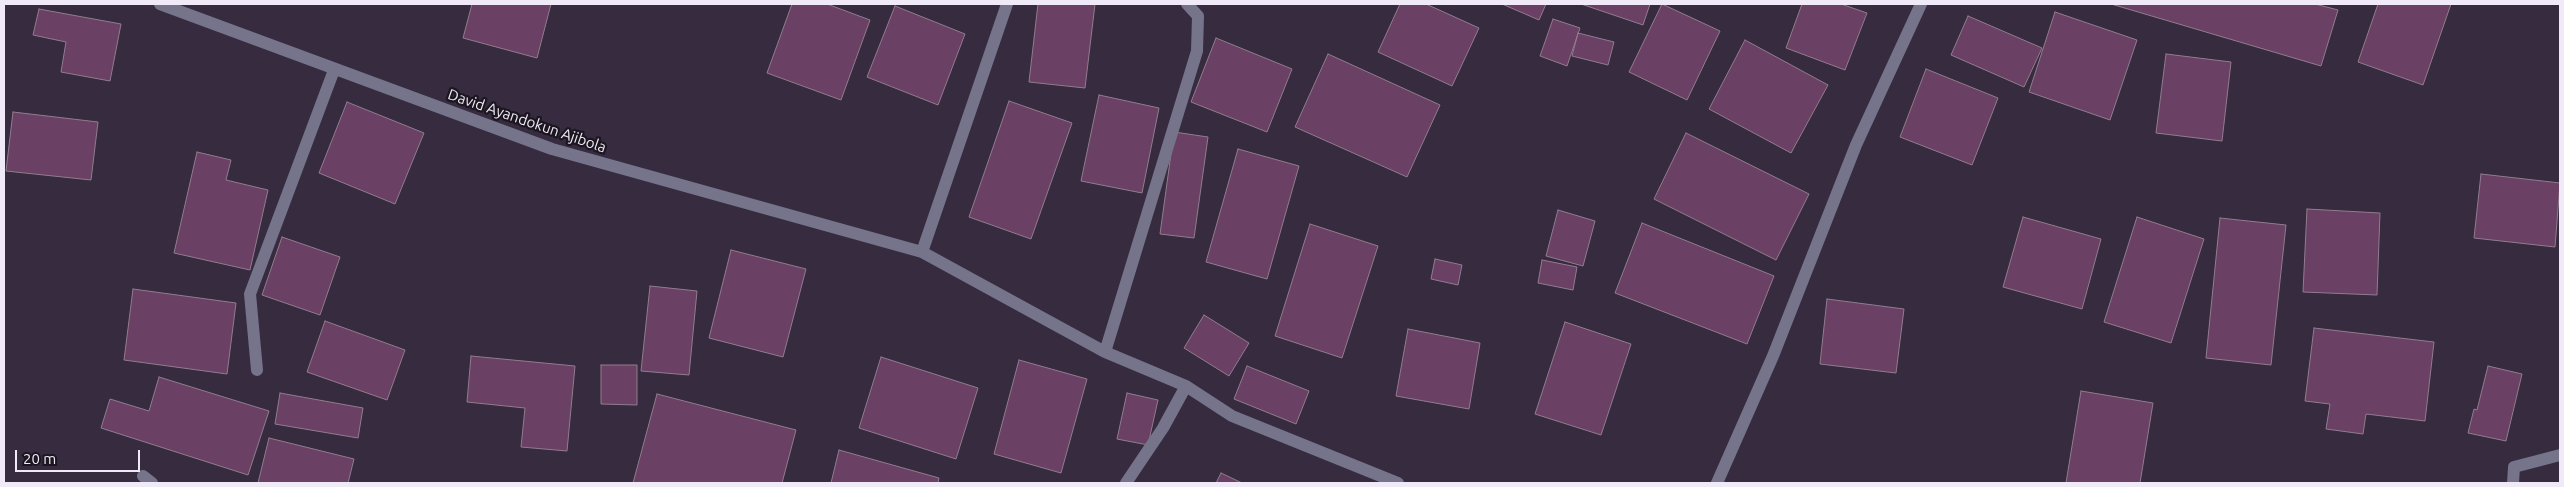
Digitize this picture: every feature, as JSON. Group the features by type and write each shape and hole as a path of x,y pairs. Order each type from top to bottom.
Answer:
{"street":[{"name":"David Ayandokun Ajibola","path":"160,4 334,70 552,149 922,252 1105,352 1186,386 1232,416 1398,483"},
{"path":"922,252 1007,4"},
{"path":"1105,352 1197,51 1198,16 1187,4"},
{"path":"1717,483 1773,356 1856,144 1921,4"},
{"path":"257,370 250,294 334,70"},
{"path":"1126,483 1163,428 1186,386"},
{"path":"2512,483 2514,468 2560,455"}],"building":[{"path":"472,4 551,4 537,58 463,38"},
{"path":"792,4 827,4 870,20 841,100 767,73"},
{"path":"1038,4 1095,4 1085,88 1029,82"},
{"path":"1400,4 1426,4 1479,28 1452,86 1378,52"},
{"path":"1502,4 1546,4 1539,20"},
{"path":"1581,4 1650,4 1643,25"},
{"path":"1662,4 1720,31 1687,100 1629,72"},
{"path":"1802,4 1841,4 1867,13 1845,70 1786,48"},
{"path":"2111,4 2315,4 2338,10 2321,66"},
{"path":"2378,4 2451,4 2423,85 2358,62"},
{"path":"895,6 965,34 938,105 867,77"},
{"path":"39,9 121,24 110,81 61,72 66,42 33,35"},
{"path":"2055,12 2137,40 2110,120 2029,92"},
{"path":"1968,16 2042,48 2024,87 1951,55"},
{"path":"1553,19 1580,28 1567,66 1540,56"},
{"path":"1578,33 1614,42 1608,65 1572,56"},
{"path":"1216,38 1292,69 1267,132 1191,102"},
{"path":"1745,40 1828,85 1791,153 1709,109"},
{"path":"1328,54 1440,105 1407,177 1295,127"},
{"path":"2166,54 2231,62 2222,141 2156,133"},
{"path":"1926,69 1998,98 1972,165 1900,137"},
{"path":"1099,95 1159,108 1142,193 1081,181"},
{"path":"1009,101 1072,123 1031,239 969,217"},
{"path":"347,102 424,133 395,204 319,173"},
{"path":"13,112 98,122 91,180 6,171"},
{"path":"1174,132 1208,137 1194,238 1160,234"},
{"path":"1686,133 1809,194 1776,260 1654,199"},
{"path":"1238,149 1299,166 1267,279 1206,262"},
{"path":"197,152 231,160 226,180 268,190 250,270 174,253"},
{"path":"2481,174 2560,183 2555,247 2474,238"},
{"path":"2307,209 2380,213 2377,295 2303,292"},
{"path":"1558,210 1595,221 1583,266 1546,256"},
{"path":"2023,217 2101,239 2082,309 2003,287"},
{"path":"2137,217 2204,239 2171,343 2104,322"},
{"path":"2220,218 2286,225 2271,365 2206,358"},
{"path":"1642,223 1774,276 1747,344 1615,293"},
{"path":"1310,224 1378,246 1342,358 1275,336"},
{"path":"282,237 340,257 320,315 262,295"},
{"path":"731,250 806,269 783,357 709,338"},
{"path":"1435,259 1462,265 1458,285 1431,279"},
{"path":"1542,260 1577,267 1573,290 1538,283"},
{"path":"650,286 697,291 689,375 641,371"},
{"path":"133,289 236,303 227,374 124,360"},
{"path":"1827,299 1904,309 1896,373 1820,364"},
{"path":"1204,315 1249,343 1229,376 1184,348"},
{"path":"325,321 405,350 387,400 307,372"},
{"path":"1565,322 1631,344 1601,435 1535,414"},
{"path":"2314,328 2434,342 2425,421 2366,414 2363,434 2326,429 2330,404 2305,401"},
{"path":"1408,329 1480,343 1469,409 1396,396"},
{"path":"471,356 575,366 567,451 521,447 525,408 467,402"},
{"path":"881,357 978,388 956,459 859,428"},
{"path":"1019,360 1087,379 1061,473 994,454"},
{"path":"601,365 637,365 637,405 601,404"},
{"path":"1247,366 1309,391 1296,424 1234,399"},
{"path":"2488,366 2522,374 2506,441 2468,433 2474,409 2477,410"},
{"path":"159,377 269,411 248,475 101,428 110,399 149,411"},
{"path":"2081,391 2153,403 2140,483 2066,483"},
{"path":"280,393 363,408 358,438 275,424"},
{"path":"1127,393 1158,400 1148,445 1117,439"},
{"path":"657,394 796,430 782,483 633,483"},
{"path":"269,438 354,459 348,483 258,483"},
{"path":"839,450 939,478 938,483 831,483"},
{"path":"1221,473 1242,483 1216,483"}]}
